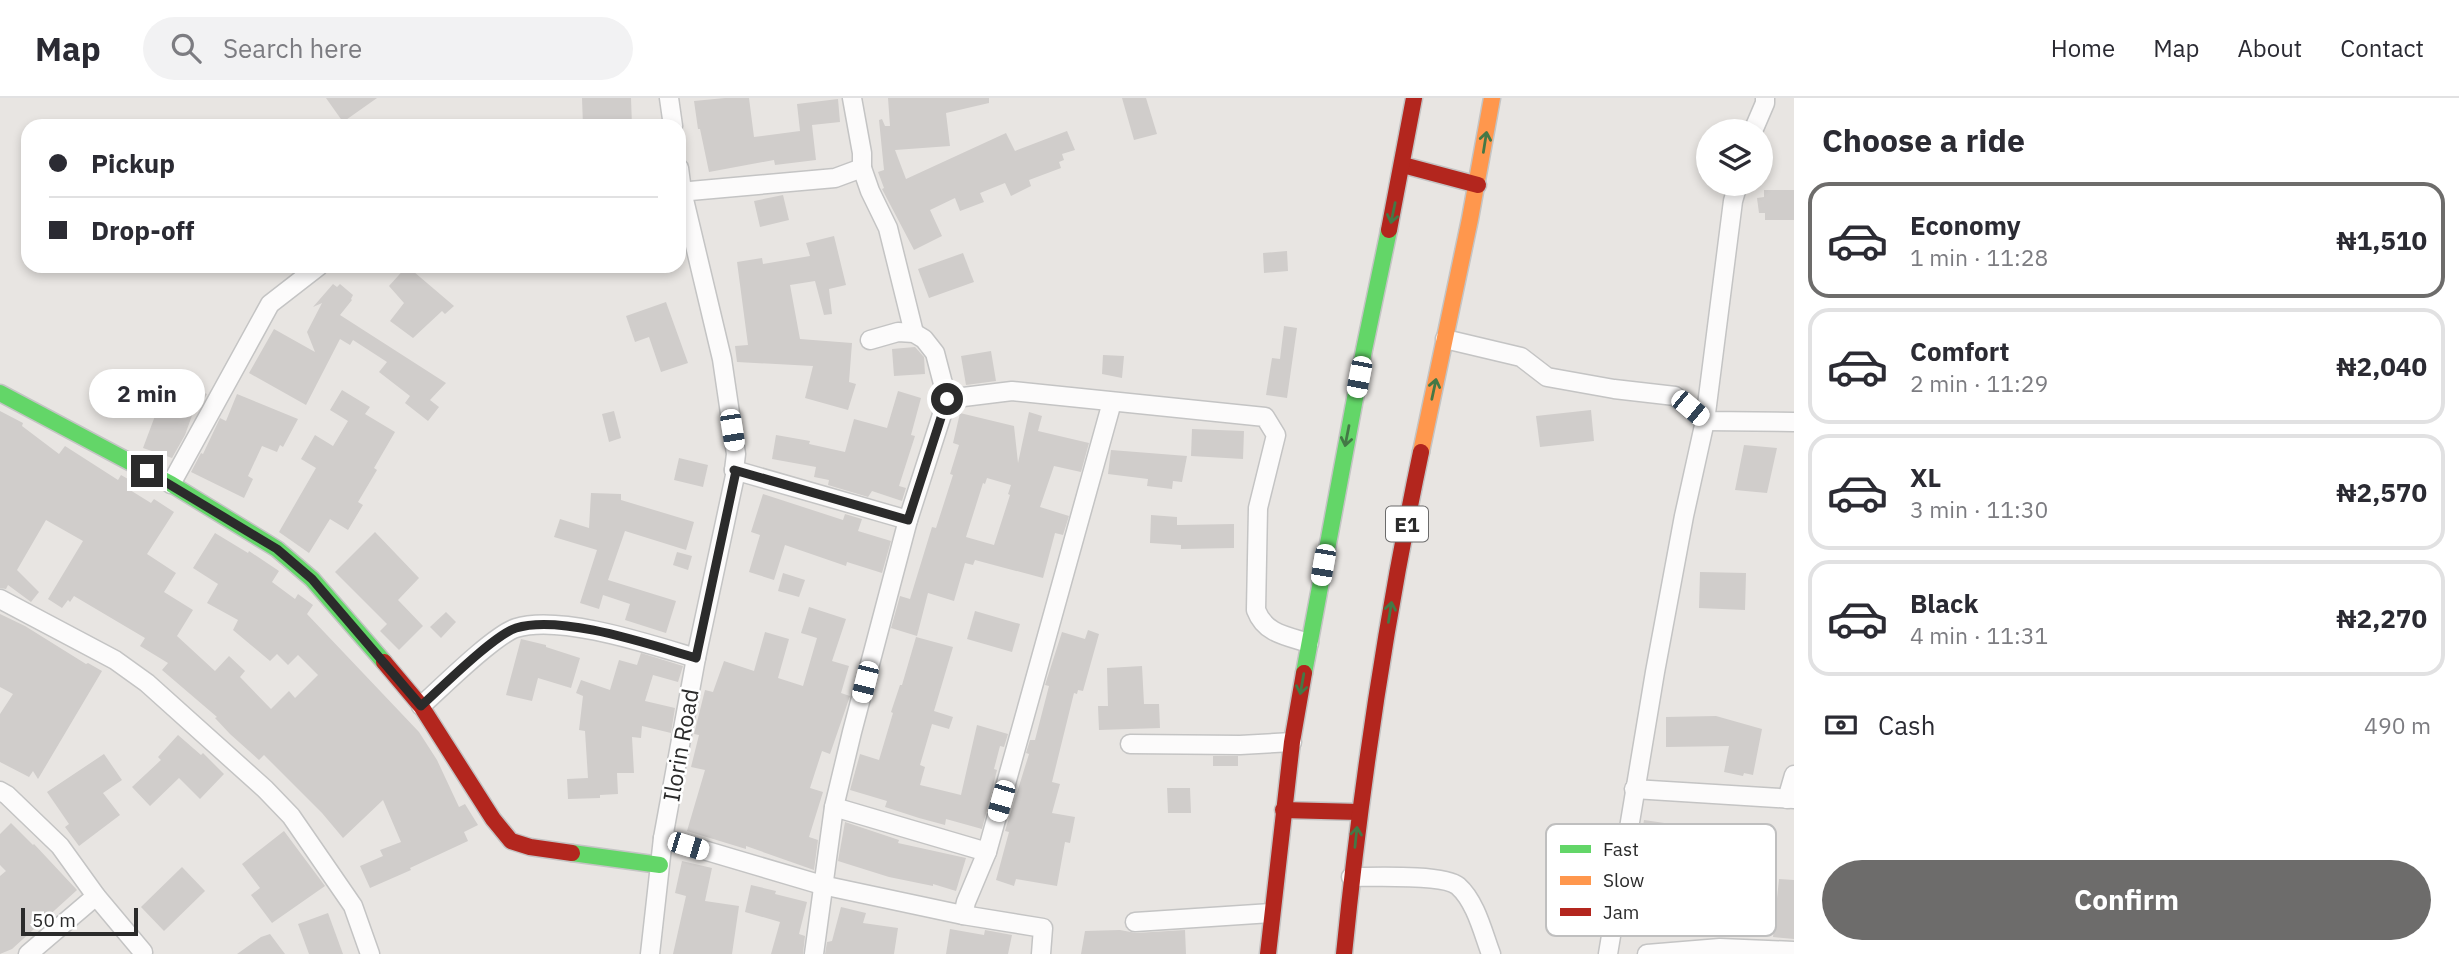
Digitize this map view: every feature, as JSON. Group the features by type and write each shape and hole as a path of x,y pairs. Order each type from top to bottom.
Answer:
{"main road":[{"path":"1268,954 1283,810 1309,643 1414,98"},
{"name":"E1","path":"1344,954 1359,811 1394,584 1478,185 1492,98"},
{"path":"1403,165 1478,185"},
{"path":"0,393 171,484 277,549 312,579 421,706 493,819 511,841 530,847 660,865"},
{"path":"1283,810 1359,811"}],"street":[{"path":"669,98 672,119"},
{"path":"852,98 862,153 862,168 888,228 914,333"},
{"path":"1758,119 1765,98"},
{"path":"686,192 835,178 862,168"},
{"path":"1628,824 1684,516 1705,421 1734,196"},
{"name":"Ilorin Road","path":"650,954 663,838 696,658 736,471 736,454 722,359 686,212"},
{"path":"171,484 270,304 309,273"},
{"path":"814,954 834,807 908,520 947,399 935,352 924,339 914,333 898,332 870,340"},
{"path":"1445,339 1521,357 1547,377 1675,396 1705,421 1794,422"},
{"path":"947,399 1012,391 1265,417 1276,435 1258,508 1256,610 1261,622 1273,632 1309,643"},
{"path":"963,915 987,852 1112,402"},
{"path":"734,470 908,520"},
{"path":"0,599 126,668 147,683 265,789 291,817 353,906 370,954"},
{"path":"421,706 499,637 515,628 537,624 624,637 696,658"},
{"path":"1130,744 1292,743"},
{"path":"1634,789 1791,799 1794,775"},
{"path":"0,791 60,846 96,896 144,952"},
{"path":"834,807 987,852"},
{"path":"663,838 822,885 963,915 1043,928 1041,954"},
{"path":"1351,877 1438,879 1458,885 1473,907 1491,954"},
{"path":"28,954 96,896"},
{"path":"1135,922 1271,913"},
{"path":"1608,954 1611,936"},
{"path":"1647,954 1720,948 1794,951"}],"building":[{"path":"326,98 377,98 347,119 341,119"},
{"path":"582,98 631,98 632,119 583,119"},
{"path":"749,98 754,137 800,131 797,104 838,99 840,122 812,125 816,160 775,165 774,160 709,172 694,101"},
{"path":"888,98 989,98 989,103 946,113 950,146 895,150 906,179 1006,133 1015,151 1067,131 1075,150 1062,154 1064,160 1059,162 1061,168 1029,180 1031,186 1011,196 1005,183 980,193 984,202 960,211 955,198 930,210 942,236 914,250 882,189 884,188 878,172 884,170 879,120 882,119 885,126 890,126"},
{"path":"1122,98 1146,98 1157,134 1134,140"},
{"path":"1773,190 1794,190 1794,220 1765,220 1765,213 1759,213 1757,198 1773,196"},
{"path":"783,195 789,220 760,227 754,201"},
{"path":"834,236 846,285 829,289 832,314 824,315 815,281 790,285 800,339 852,343 849,382 856,384 848,410 805,398 813,366 737,362 735,346 748,345 737,262 762,258 763,264 810,256 806,243"},
{"path":"1287,251 1288,271 1264,273 1263,253"},
{"path":"963,253 974,282 929,298 918,269"},
{"path":"401,273 415,273 454,306 445,314 442,311 413,338 390,321 404,303 389,286"},
{"path":"333,284 337,287 340,284 353,295 340,315 446,383 430,400 439,407 428,421 405,403 410,396 379,372 387,362 353,340 350,345 340,339 306,405 249,373 274,329 315,352 307,332 322,303 313,307"},
{"path":"666,302 688,363 661,372 649,337 635,342 626,316"},
{"path":"1284,326 1297,328 1287,398 1266,395 1272,358 1280,359"},
{"path":"915,347 924,357 925,374 894,376 892,349"},
{"path":"991,351 996,381 966,385 961,356"},
{"path":"1103,355 1124,356 1122,378 1102,374"},
{"path":"176,382 207,394 198,411 194,410 185,435 172,458 143,448 161,400 169,402"},
{"path":"342,390 370,407 365,414 395,432 374,468 377,470 358,502 363,505 348,530 330,519 309,553 279,532 316,468 301,459 315,435 333,446 348,421 330,410"},
{"path":"898,391 921,398 911,435 915,436 899,486 906,488 902,501 872,491 868,497 828,485 829,480 814,477 816,467 772,459 776,435 810,441 809,444 845,452 854,419 887,428"},
{"path":"237,394 298,419 283,447 280,445 277,452 262,446 248,476 253,479 244,498 191,472 220,418 226,421"},
{"path":"1591,410 1594,441 1540,447 1536,416"},
{"path":"0,411 23,423 22,426 59,454 65,446 118,480 121,475 135,483 130,490 151,503 154,499 174,512 147,554 176,573 164,592 193,610 177,636 215,671 229,656 245,671 240,677 271,709 289,691 295,698 318,675 298,655 288,665 277,654 270,661 233,630 238,620 207,603 218,584 193,568 215,533 279,571 272,582 295,599 298,594 313,605 307,614 419,732 437,760 459,807 465,804 478,825 464,832 468,841 370,888 360,866 383,856 380,850 401,842 383,800 343,838 264,755 259,760 230,734 215,718 217,717 162,670 168,663 140,646 145,638 74,596 62,608 48,599 83,541 46,520 17,570 39,592 31,602 8,585 6,589 0,588"},
{"path":"614,411 621,438 609,442 602,414"},
{"path":"1029,412 1042,416 1038,431 1089,443 1081,472 1054,466 1040,507 1069,516 1063,535 1055,533 1043,578 975,560 973,565 965,563 954,601 928,593 917,636 891,628 900,596 910,599 932,527 936,528 953,475 950,474 959,445 953,443 960,413 1014,426 1018,463","holes":["987,478 1011,485 994,545 966,537"]},
{"path":"1192,429 1244,431 1243,459 1191,456"},
{"path":"1744,445 1777,448 1767,493 1735,490"},
{"path":"1111,450 1187,456 1182,482 1173,481 1172,489 1147,486 1148,479 1108,474"},
{"path":"679,458 708,465 703,487 674,480"},
{"path":"591,493 621,494 621,500 694,522 686,550 625,531 608,580 676,601 666,633 625,620 630,604 603,595 599,609 580,603 597,550 554,537 560,519 589,528"},
{"path":"763,494 843,520 845,514 862,519 858,531 891,541 882,573 847,562 846,566 785,545 774,580 749,572 760,535 751,532"},
{"path":"1151,515 1177,517 1177,525 1234,524 1234,548 1181,549 1181,545 1150,543"},
{"path":"375,532 419,578 398,600 423,626 399,650 380,631 387,624 335,572"},
{"path":"677,552 692,556 688,570 673,565"},
{"path":"1700,572 1746,573 1745,610 1699,608"},
{"path":"783,573 805,580 799,597 778,591"},
{"path":"809,607 846,619 832,661 849,666 841,693 850,696 830,754 822,751 810,788 823,792 809,837 818,840 814,870 746,846 746,849 687,831 705,770 691,767 699,735 694,734 705,690 713,692 724,661 754,671 765,632 789,639 778,678 803,686 817,638 801,633"},
{"path":"975,611 1020,624 1012,652 967,639"},
{"path":"446,612 456,622 441,638 430,627"},
{"path":"0,614 102,671 38,779 33,771 29,777 0,762 0,714 13,694 0,687"},
{"path":"1088,630 1099,634 1083,691 1074,693 1052,782 1060,784 1052,813 1075,817 1070,843 1065,842 1057,886 1016,879 1014,886 996,880 1009,832 1005,831 1029,754 1026,753 1030,740 1035,740 1049,686 1045,685 1062,632 1085,639"},
{"path":"916,637 953,647 934,711 953,717 949,729 932,724 920,765 925,767 920,785 961,795 977,725 1008,734 1004,747 1000,746 994,769 997,770 982,829 946,819 945,825 919,818 885,807 887,801 850,790 860,754 879,760 893,713 891,712"},
{"path":"521,639 580,658 571,688 538,678 532,701 506,695"},
{"path":"641,653 683,666 678,682 653,675 645,701 675,708 671,733 642,726 641,738 632,737 634,773 617,773 618,794 600,795 600,798 568,799 567,779 588,778 585,731 579,730 583,696 576,693 581,680 610,690 619,660 637,665"},
{"path":"1142,666 1144,704 1159,704 1160,728 1099,730 1098,706 1108,706 1107,668"},
{"path":"1716,716 1762,729 1753,775 1724,772 1729,746 1666,747 1666,717"},
{"path":"178,735 201,755 203,753 224,774 200,799 179,778 150,806 132,787 161,760 158,757"},
{"path":"104,754 122,780 103,793 120,815 79,846 65,827 69,824 47,792"},
{"path":"1213,756 1238,756 1238,766 1213,766"},
{"path":"1167,788 1190,788 1191,813 1168,813"},
{"path":"1644,820 1671,824 1643,824"},
{"path":"845,822 899,840 898,843 966,858 956,891 933,884 889,877 838,861"},
{"path":"11,823 77,890 12,949 0,954 0,876 6,871 0,865 0,834"},
{"path":"284,831 325,886 272,923 251,895 260,888 242,864"},
{"path":"682,861 712,868 705,901 739,906 732,954 673,954 686,896 675,893"},
{"path":"182,867 205,891 164,931 141,907"},
{"path":"1779,879 1794,880 1794,939 1773,937 1776,936"},
{"path":"751,885 807,902 799,934 805,936 803,954 771,954 780,922 745,912"},
{"path":"841,907 866,913 863,923 898,928 894,954 825,954 827,942 832,941"},
{"path":"328,913 343,954 309,954 298,924"},
{"path":"950,929 984,935 985,930 1012,935 1008,954 946,954"},
{"path":"1120,930 1136,933 1185,930 1186,954 1081,954 1085,931"},
{"path":"270,934 285,954 237,954 261,937"}],"traffic: fast":[{"path":"1304,673 1389,230"},
{"path":"0,393 171,484 277,549 312,579 384,662"},
{"path":"572,853 660,865"}],"traffic: slow":[{"path":"1421,452 1470,219 1492,98"}],"traffic: jam":[{"path":"1389,230 1414,98"},
{"path":"1403,165 1478,185"},
{"path":"1344,954 1376,702 1421,452"},
{"path":"384,662 421,706 493,819 511,841 530,847 572,853"},
{"path":"1268,954 1292,742 1304,673"},
{"path":"1283,810 1359,812"}],"route":[{"path":"147,471 277,549 312,579 421,706 499,637 515,628 537,624 624,637 696,658 736,471 734,470 908,520 947,399"}]}
